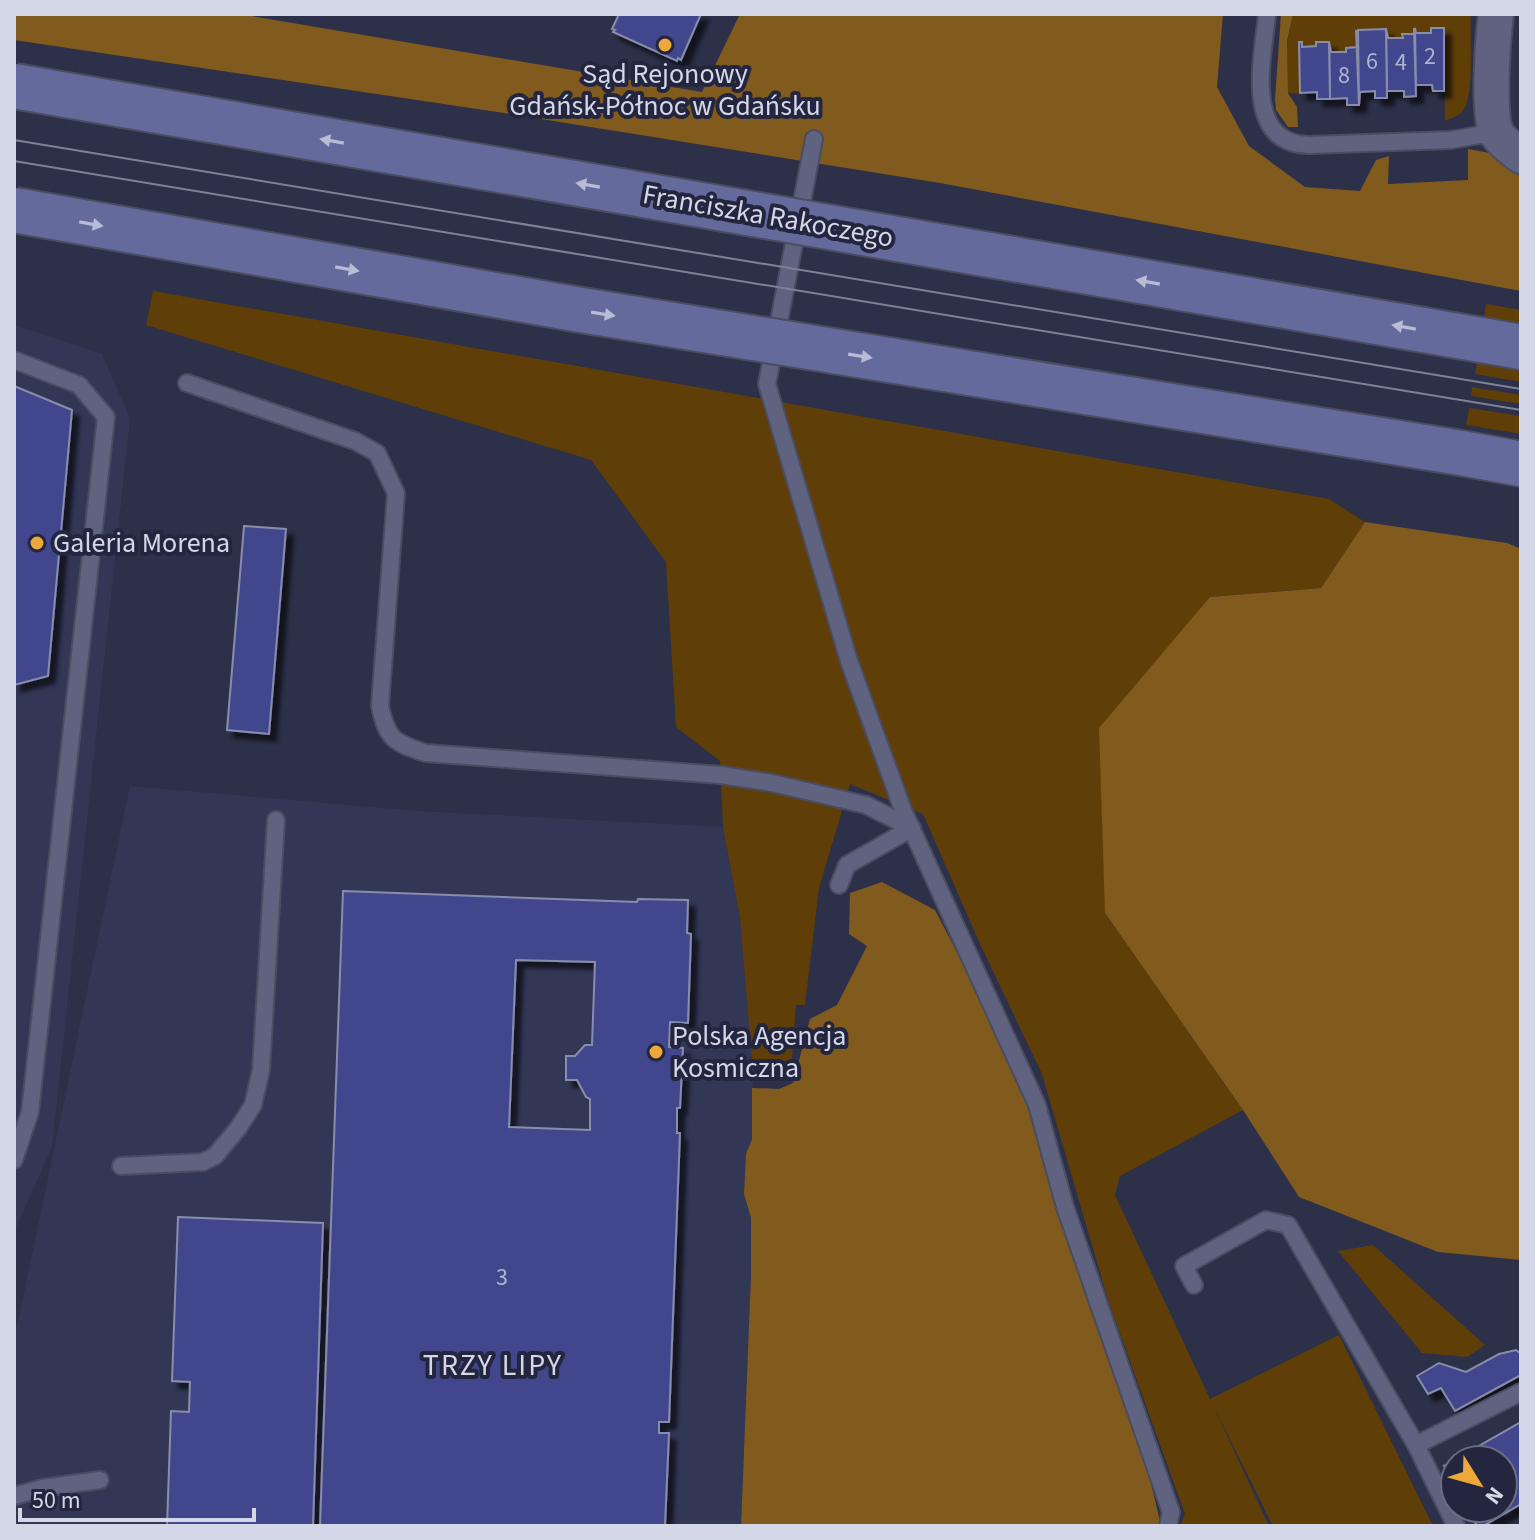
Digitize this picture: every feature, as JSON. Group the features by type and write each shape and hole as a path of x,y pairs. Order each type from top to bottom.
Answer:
{"main road":[{"name":"Franciszka Rakoczego","path":"14,86 1501,344"},
{"path":"14,210 575,309 1521,464"}],"street":[{"path":"1496,14 1492,112 1496,132 1507,146 1521,156"}],"lane":[{"path":"1267,14 1261,88 1263,109 1272,130 1282,139 1309,145 1451,140 1496,132"},
{"path":"814,139 767,384 849,661 903,810 1037,1105 1065,1207 1171,1512 1168,1526"},
{"path":"14,360 79,385 106,417 30,1112 14,1160"},
{"path":"187,383 355,441 377,453 396,493 380,706 385,729 403,746 426,753 721,775 772,783 866,805 912,828"},
{"path":"121,1166 203,1162 215,1156 253,1105 261,1070 276,820"},
{"path":"839,885 847,865 912,828"},
{"path":"1194,1285 1184,1266 1266,1220 1288,1225 1416,1445 1456,1526"},
{"path":"1416,1445 1521,1392"},
{"path":"14,1496 43,1488 100,1480"}],"shaded area":[{"path":"14,14 239,14 702,92 740,14 1223,14 1217,87 1249,146 1305,187 1360,191 1376,160 1389,156 1388,184 1468,180 1468,149 1490,153 1521,172 1521,291 940,183 504,113 14,40"},
{"path":"1281,14 1293,14 1287,41 1288,93 1297,107 1298,127 1288,127 1276,110"},
{"path":"1293,14 1471,14 1470,80 1466,105 1460,113 1445,121 1444,28 1431,28 1431,33 1416,33 1414,28 1414,34 1403,34 1403,38 1388,38 1387,29 1357,30 1357,47 1346,48 1346,52 1331,52 1330,42 1302,47 1302,42 1300,93 1288,93 1287,41"},
{"path":"153,291 1329,499 1365,522 1321,588 1209,597 1105,913 1243,1110 1120,1176 1115,1195 1210,1399 1339,1335 1433,1526 1273,1526 1213,1405 1269,1526 1180,1526 1185,1514 1108,1300 1042,1074 923,814 850,784 819,888 805,1005 796,1005 791,1070 753,1074 740,918 723,827 720,761 676,727 666,562 591,460 146,325"},
{"path":"1486,304 1521,310 1521,330 1483,324"},
{"path":"14,325 102,354 130,418 52,1147 14,1232"},
{"path":"1478,358 1521,366 1521,382 1475,374"},
{"path":"1472,387 1521,395 1521,404 1471,396"},
{"path":"1469,408 1521,416 1521,434 1466,425"},
{"path":"1365,522 1507,543 1521,549 1521,1260 1438,1252 1299,1197 1243,1110 1105,913 1099,728 1210,597 1321,588"},
{"path":"130,786 417,811 723,827 740,918 753,1074 752,1139 746,1154 744,1194 751,1218 751,1275 741,1526 14,1526 14,1341"},
{"path":"882,882 935,910 992,1020 1035,1118 1083,1289 1149,1475 1159,1526 741,1526 751,1275 751,1218 744,1194 746,1154 752,1139 752,1088 779,1089 793,1083 810,1019 837,1005 867,946 849,934 850,893"},
{"path":"1373,1245 1485,1345 1467,1357 1422,1353 1338,1251"}],"building":[{"name":"Sąd Rejonowy Gdańsk-Północ w Gdańsku","path":"619,14 701,14 681,60 678,58 677,61 613,32"},
{"path":"1414,28 1416,96 1404,97 1404,91 1387,91 1386,29 1388,38 1403,38 1402,34 1414,34"},
{"path":"1415,28 1416,33 1431,33 1431,28 1444,28 1444,91 1433,91 1432,85 1416,85"},
{"path":"1386,29 1387,98 1375,98 1375,91 1360,92 1359,105 1358,30"},
{"path":"1299,42 1302,42 1302,47 1329,42 1330,99 1317,99 1317,92 1300,93"},
{"path":"1329,42 1331,52 1346,52 1346,48 1357,47 1359,105 1347,105 1347,98 1330,99"},
{"name":"Galeria Morena","path":"14,386 72,410 48,676 14,685"},
{"path":"244,526 286,529 269,734 227,730"},
{"path":"343,891 637,902 638,899 688,900 687,933 691,934 688,1023 670,1022 669,1047 683,1048 680,1108 677,1108 677,1133 680,1133 669,1422 659,1422 659,1433 669,1433 665,1526 320,1526","holes":["516,960 595,962 592,1045 585,1045 575,1056 566,1056 566,1080 577,1080 590,1099 590,1130 509,1127"]},
{"path":"178,1217 323,1223 313,1526 167,1526 171,1411 189,1412 190,1382 172,1381"},
{"path":"1516,1350 1521,1354 1521,1375 1455,1411 1441,1388 1428,1394 1417,1376 1439,1363 1466,1372 1499,1354"},
{"path":"1521,1422 1521,1504 1519,1444 1482,1444"}],"tram line":[{"path":"14,140 1521,389"},
{"path":"14,161 1521,410"}],"place":[{"name":"Sąd Rejonowy Gdańsk-Północ w Gdańsku","path":"665,45"},
{"name":"Galeria Morena","path":"37,543"},
{"name":"Polska Agencja Kosmiczna","path":"656,1052"}],"district":[{"name":"TRZY LIPY","path":"493,1365"}]}
